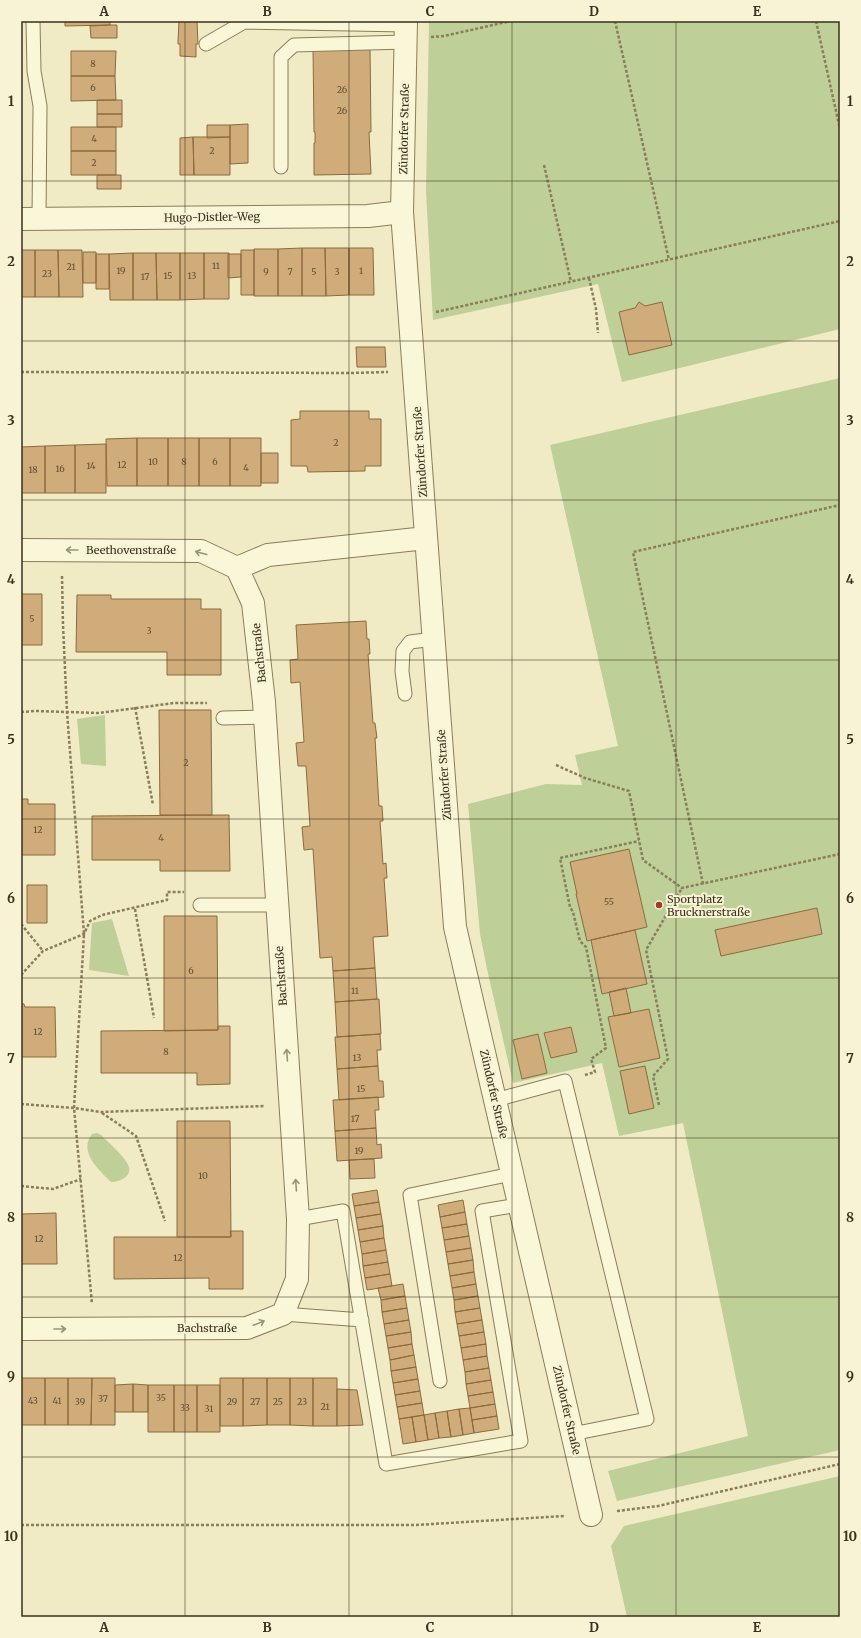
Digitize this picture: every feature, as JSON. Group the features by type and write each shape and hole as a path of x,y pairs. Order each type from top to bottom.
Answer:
{"street":[{"name":"Zündorfer Straße","path":"406,31 402,212 455,927 591,1515"},
{"name":"Hugo-Distler-Weg","path":"30,219 368,216 402,212"},
{"path":"237,568 268,554 426,538"},
{"name":"Beethovenstraße","path":"21,550 201,551 237,568"},
{"name":"Bachstraße","path":"21,1330 247,1328 283,1314 297,1279 298,1219 276,905 265,717 253,603 237,568"}],"lane":[{"path":"30,219 40,106 27,71 32,21"},
{"path":"206,44 244,22 377,23 406,31"},
{"path":"281,167 281,57 294,45 406,31"},
{"path":"405,694 402,671 403,651 410,642 434,639"},
{"path":"223,718 265,717"},
{"path":"200,905 276,905"},
{"path":"495,1100 565,1081 648,1419 572,1434"},
{"path":"440,1381 410,1195 512,1174"},
{"path":"298,1219 343,1211 386,1464 521,1441 482,1211 519,1205"},
{"path":"283,1314 362,1320"}],"path":[{"path":"406,31 444,36 511,21"},
{"path":"615,21 669,260"},
{"path":"816,21 840,129"},
{"path":"544,165 571,282"},
{"path":"410,317 840,221"},
{"path":"589,278 596,309 598,333"},
{"path":"21,372 350,373 392,371 414,373"},
{"path":"703,884 633,552 840,505"},
{"path":"63,550 63,625 67,712 84,934 74,1108 95,1329"},
{"path":"21,712 99,713 174,703 212,703"},
{"path":"135,707 153,805"},
{"path":"556,765 585,778 629,791 643,860 682,888 840,854"},
{"path":"565,1081 595,1072 592,1059 606,1048 586,947 580,941 574,912 570,907 560,858 639,840"},
{"path":"659,1106 653,1076 668,1059 646,950 682,888"},
{"path":"135,909 154,1018"},
{"path":"21,976 43,951 84,934 90,921 102,915"},
{"path":"21,924 43,951"},
{"path":"21,1104 74,1108 102,1112 290,1105"},
{"path":"102,1112 136,1136 165,1221"},
{"path":"21,1186 54,1189 81,1179"},
{"path":"21,1525 416,1525 591,1515 658,1506 840,1464"}],"green space":[{"path":"429,21 840,21 840,329 622,382 598,284 433,320 426,191"},
{"name":"Sportplatz Brucknerstraße","path":"840,378 840,1450 617,1501 608,1471 748,1436 683,1123 619,1136 602,1063 513,1083 480,934 468,804 546,784 582,785 575,755 618,746 550,445"},
{"path":"105,715 106,766 81,764 77,719"},
{"path":"112,919 129,976 89,970 92,923"},
{"path":"97,1133 101,1135 122,1156 127,1163 129,1171 123,1179 111,1182 92,1160 87,1147 88,1141 92,1134"},
{"path":"840,1476 840,1617 627,1617 611,1546 624,1526"}],"building":[{"path":"65,21 110,21 110,25 65,26"},
{"path":"179,21 197,21 198,44 196,44 196,57 180,56 180,44 178,44"},
{"path":"117,25 117,38 91,38 90,26"},
{"path":"313,48 370,48 371,132 369,132 371,174 314,175 315,132"},
{"path":"71,51 116,51 115,76 71,76"},
{"path":"71,76 115,76 116,100 71,101"},
{"path":"97,100 122,100 122,114 97,114"},
{"path":"97,114 122,114 122,127 97,127"},
{"path":"248,124 248,163 230,164 230,125"},
{"path":"207,125 230,125 230,137 207,138"},
{"path":"71,127 116,127 116,151 71,151"},
{"path":"193,137 194,175 180,175 180,138"},
{"path":"193,137 230,137 230,175 194,175"},
{"path":"71,151 116,151 116,175 71,175"},
{"path":"97,175 121,175 121,189 97,189"},
{"path":"302,248 325,248 326,296 302,296"},
{"path":"302,248 302,296 278,296 278,249"},
{"path":"325,248 349,248 349,295 326,296"},
{"path":"349,248 373,248 374,295 349,295"},
{"path":"254,249 278,249 278,296 254,296"},
{"path":"21,250 35,250 35,297 21,297"},
{"path":"35,250 58,250 59,297 35,297"},
{"path":"58,250 82,250 83,297 59,297"},
{"path":"241,250 254,250 254,295 241,295"},
{"path":"83,252 96,252 96,283 83,283"},
{"path":"133,253 156,253 157,300 133,300"},
{"path":"133,253 133,300 110,300 109,254"},
{"path":"156,253 180,253 180,300 157,300"},
{"path":"180,253 204,253 204,299 180,300"},
{"path":"204,253 229,253 229,299 204,299"},
{"path":"96,254 109,254 109,289 96,289"},
{"path":"228,254 241,254 241,277 228,278"},
{"path":"639,302 645,306 662,302 672,345 629,355 619,312 635,308"},
{"path":"356,347 385,347 386,367 357,367"},
{"path":"300,411 369,411 369,419 381,419 381,466 365,466 365,471 308,472 307,466 291,466 291,420 300,419"},
{"path":"137,438 168,438 168,486 137,486"},
{"path":"137,438 137,486 107,486 106,439"},
{"path":"168,438 199,438 199,486 168,486"},
{"path":"199,438 230,438 230,486 199,486"},
{"path":"230,438 261,438 261,486 230,486"},
{"path":"106,444 106,493 75,493 75,445"},
{"path":"75,445 75,493 45,493 45,446"},
{"path":"45,446 45,493 21,493 21,447"},
{"path":"261,453 278,453 278,483 261,483"},
{"path":"21,594 42,594 42,645 21,645"},
{"path":"77,595 111,595 111,599 201,599 201,609 221,609 221,675 167,675 167,652 76,652"},
{"path":"366,621 367,639 369,639 370,654 368,654 373,723 375,723 377,738 375,738 379,806 382,806 383,821 380,821 383,864 386,863 387,878 384,878 388,936 373,937 375,968 333,971 332,957 320,958 313,849 304,850 302,827 310,826 306,766 298,766 296,743 304,742 300,682 291,683 290,660 298,659 296,625"},
{"path":"159,710 211,710 212,815 160,815"},
{"path":"21,799 28,799 28,804 55,804 55,855 21,855"},
{"path":"229,815 230,871 160,871 160,860 92,860 92,816"},
{"path":"629,849 647,927 587,941 570,862"},
{"path":"27,885 47,885 47,923 27,923"},
{"path":"817,908 822,934 721,956 715,930"},
{"path":"164,916 217,916 218,1030 164,1031"},
{"path":"635,930 647,984 602,994 591,940"},
{"path":"375,968 377,999 335,1002 333,971"},
{"path":"626,988 631,1013 614,1016 609,992"},
{"path":"379,999 381,1034 337,1037 335,1002"},
{"path":"21,1003 24,1004 25,1007 55,1007 56,1057 21,1057"},
{"path":"649,1009 660,1058 619,1067 608,1017"},
{"path":"218,1026 230,1026 230,1084 197,1085 197,1073 101,1073 101,1031 218,1030"},
{"path":"571,1027 577,1052 551,1058 544,1033"},
{"path":"380,1034 381,1050 377,1050 378,1066 337,1069 335,1037"},
{"path":"538,1034 547,1073 522,1079 513,1040"},
{"path":"378,1066 379,1081 383,1081 384,1097 339,1100 337,1069"},
{"path":"645,1066 654,1108 629,1114 620,1071"},
{"path":"378,1097 379,1110 375,1110 376,1128 335,1131 333,1100"},
{"path":"177,1121 230,1121 231,1237 177,1237"},
{"path":"376,1128 377,1145 381,1144 382,1158 337,1161 335,1131"},
{"path":"374,1159 375,1178 350,1179 349,1160"},
{"path":"377,1190 379,1202 354,1206 352,1194"},
{"path":"463,1200 465,1212 440,1217 438,1205"},
{"path":"379,1202 381,1214 356,1218 354,1206"},
{"path":"465,1212 467,1224 442,1228 440,1217"},
{"path":"56,1213 57,1264 21,1264 21,1214"},
{"path":"381,1214 383,1226 358,1230 356,1218"},
{"path":"467,1224 469,1236 444,1240 442,1228"},
{"path":"383,1226 384,1238 360,1242 358,1230"},
{"path":"230,1231 243,1231 243,1289 209,1289 209,1278 114,1279 114,1237 231,1237"},
{"path":"469,1236 471,1248 446,1252 444,1240"},
{"path":"384,1238 386,1250 362,1254 360,1242"},
{"path":"471,1248 473,1260 448,1264 446,1252"},
{"path":"386,1250 388,1262 363,1266 362,1254"},
{"path":"473,1260 474,1272 450,1276 448,1264"},
{"path":"388,1262 390,1274 365,1278 363,1266"},
{"path":"474,1272 476,1284 452,1288 450,1276"},
{"path":"390,1274 392,1286 367,1290 365,1278"},
{"path":"403,1284 405,1296 381,1300 378,1288"},
{"path":"476,1284 478,1296 454,1300 452,1288"},
{"path":"405,1296 407,1308 382,1312 381,1300"},
{"path":"478,1296 480,1308 455,1312 454,1300"},
{"path":"407,1308 409,1320 384,1324 382,1312"},
{"path":"480,1308 482,1320 457,1324 455,1312"},
{"path":"409,1320 411,1332 386,1336 384,1324"},
{"path":"482,1320 484,1332 459,1336 457,1324"},
{"path":"411,1332 412,1344 388,1348 386,1336"},
{"path":"484,1332 486,1344 461,1348 459,1336"},
{"path":"412,1344 414,1355 390,1360 388,1348"},
{"path":"486,1344 487,1356 463,1360 461,1348"},
{"path":"414,1355 416,1367 391,1371 390,1360"},
{"path":"487,1356 489,1368 465,1372 463,1360"},
{"path":"416,1367 418,1379 393,1383 391,1371"},
{"path":"489,1368 491,1380 466,1384 465,1372"},
{"path":"21,1378 45,1378 45,1425 21,1425"},
{"path":"45,1378 68,1378 68,1425 45,1425"},
{"path":"68,1378 92,1378 91,1425 68,1425"},
{"path":"92,1378 115,1378 115,1425 91,1425"},
{"path":"220,1378 243,1378 243,1426 220,1426"},
{"path":"243,1378 267,1378 267,1425 243,1426"},
{"path":"267,1378 290,1378 290,1425 267,1425"},
{"path":"290,1378 313,1378 313,1426 290,1425"},
{"path":"313,1378 337,1378 337,1426 313,1426"},
{"path":"418,1379 420,1391 395,1395 393,1383"},
{"path":"491,1380 493,1392 468,1396 466,1384"},
{"path":"133,1384 148,1385 148,1412 133,1412"},
{"path":"133,1384 133,1412 115,1412 115,1385"},
{"path":"148,1385 174,1385 174,1432 148,1432"},
{"path":"174,1385 197,1385 197,1432 174,1432"},
{"path":"197,1385 220,1385 220,1432 197,1432"},
{"path":"337,1389 357,1390 363,1425 337,1426"},
{"path":"420,1391 422,1403 397,1407 395,1395"},
{"path":"493,1392 495,1404 470,1408 468,1396"},
{"path":"422,1403 424,1415 399,1419 397,1407"},
{"path":"495,1404 497,1416 472,1420 470,1408"},
{"path":"470,1408 474,1433 463,1435 459,1409"},
{"path":"459,1409 463,1435 451,1437 447,1411"},
{"path":"447,1411 451,1437 439,1438 435,1413"},
{"path":"435,1413 439,1438 428,1440 424,1415"},
{"path":"424,1415 428,1440 416,1442 412,1417"},
{"path":"497,1416 499,1429 474,1433 472,1420"},
{"path":"412,1417 416,1442 403,1444 399,1419"}],"place":[{"name":"Sportplatz Brucknerstraße","path":"659,905"}]}
